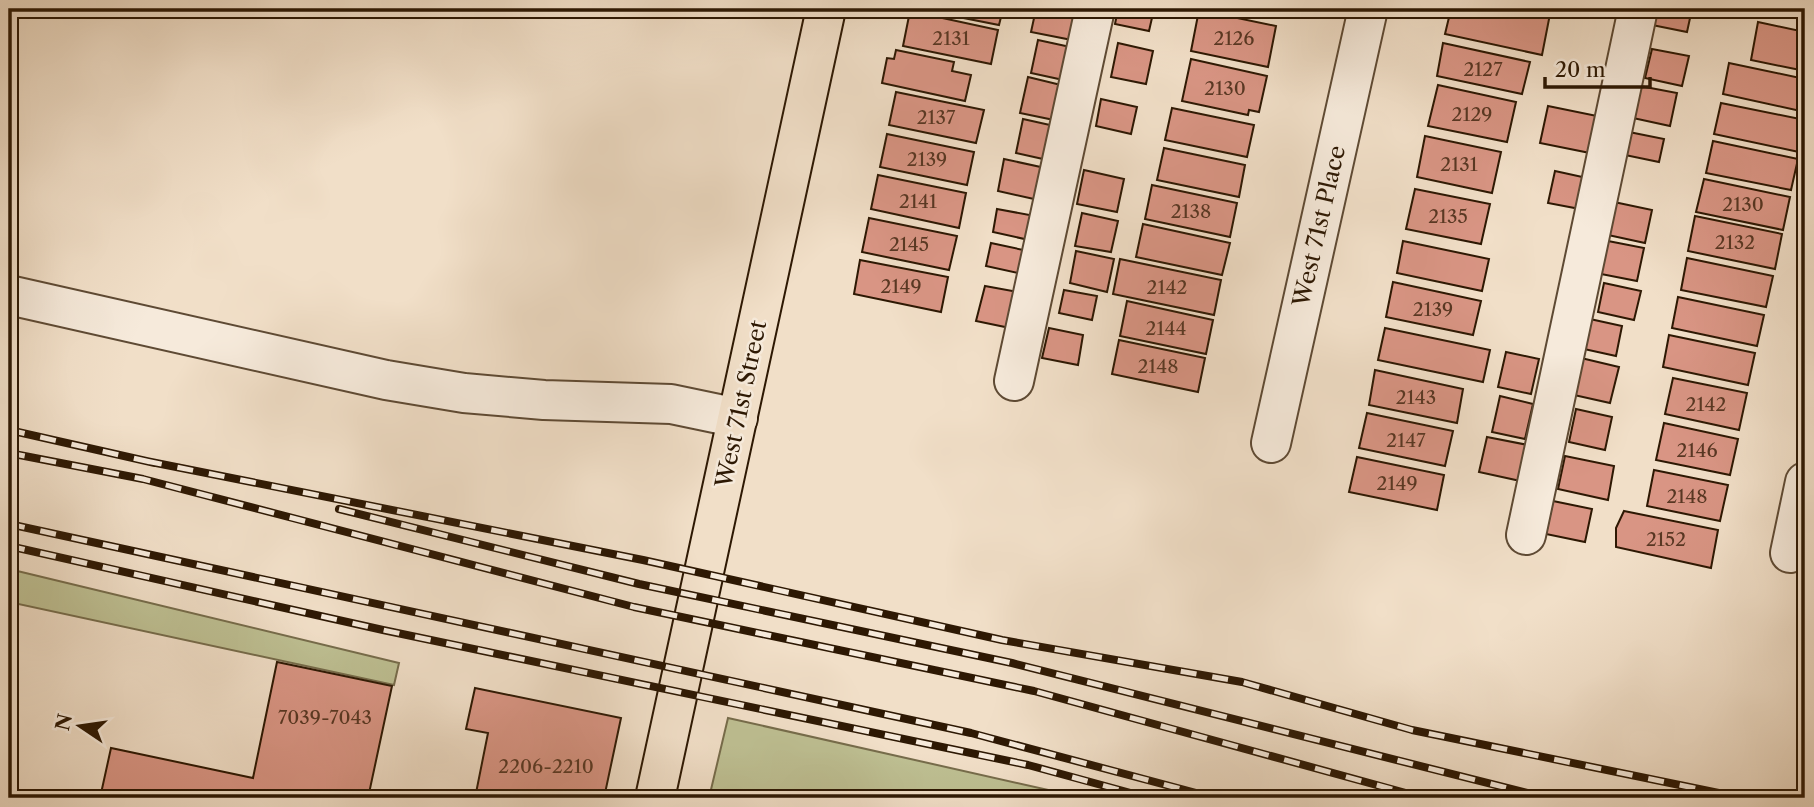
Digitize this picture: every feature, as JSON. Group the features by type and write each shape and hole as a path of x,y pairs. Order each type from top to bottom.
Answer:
{"main road":[{"name":"West 71st Street","path":"655,798 826,9"}],"street":[{"path":"1014,382 1095,9"},
{"name":"West 71st Place","path":"1271,443 1368,9"},
{"path":"1526,535 1638,9"},
{"path":"9,295 386,380 464,393 544,400 671,404 738,418"},
{"path":"1790,553 1805,482"}],"green space":[{"path":"9,569 399,663 394,685 9,602"},
{"path":"728,718 1084,798 709,798"}],"building":[{"path":"918,9 1003,9 999,25"},
{"path":"1036,9 1083,12 1077,41 1031,32"},
{"path":"1118,9 1154,9 1149,31 1115,24"},
{"path":"1237,9 1282,9 1281,12 1271,10 1269,16"},
{"path":"1451,9 1525,9 1550,14 1542,55 1445,34"},
{"path":"1656,9 1692,9 1687,32 1652,25"},
{"path":"1199,10 1276,26 1268,67 1191,51"},
{"path":"910,11 998,30 991,64 903,46"},
{"path":"1758,22 1805,32 1805,71 1751,60"},
{"path":"1038,40 1075,48 1068,81 1031,73"},
{"path":"1118,43 1153,51 1146,84 1111,77"},
{"path":"1443,43 1530,62 1522,94 1437,76"},
{"path":"1652,49 1689,56 1682,86 1645,78"},
{"path":"896,50 954,62 952,71 971,75 965,101 882,83 887,58 894,59"},
{"path":"1191,59 1267,76 1259,112 1249,110 1248,115 1182,101"},
{"path":"1729,63 1805,79 1805,112 1723,94"},
{"path":"1028,77 1061,85 1054,120 1020,113"},
{"path":"1438,85 1516,102 1507,142 1428,126"},
{"path":"1640,86 1677,93 1670,126 1633,118"},
{"path":"896,92 984,110 976,143 889,125"},
{"path":"1101,99 1137,107 1131,134 1096,126"},
{"path":"1721,103 1805,120 1799,152 1714,134"},
{"path":"1548,106 1597,116 1590,153 1540,143"},
{"path":"1172,108 1254,125 1247,157 1165,140"},
{"path":"1023,119 1059,127 1052,161 1016,153"},
{"path":"1629,132 1664,139 1659,162 1625,155"},
{"path":"887,134 974,152 967,185 880,167"},
{"path":"1425,136 1501,152 1492,193 1417,177"},
{"path":"1713,141 1798,159 1791,190 1706,173"},
{"path":"1164,148 1245,165 1239,197 1157,180"},
{"path":"1004,159 1050,169 1043,201 998,191"},
{"path":"1084,170 1124,179 1117,212 1077,204"},
{"path":"1555,171 1587,178 1580,209 1548,203"},
{"path":"878,175 966,193 959,228 871,209"},
{"path":"1704,179 1790,197 1783,230 1696,212"},
{"path":"1152,185 1237,203 1230,237 1145,219"},
{"path":"1415,189 1490,204 1481,244 1406,229"},
{"path":"1614,202 1652,210 1645,243 1608,235"},
{"path":"997,209 1035,216 1029,240 993,232"},
{"path":"1082,213 1118,221 1111,252 1075,246"},
{"path":"1695,216 1782,234 1775,269 1688,251"},
{"path":"869,218 957,236 949,270 862,252"},
{"path":"1143,224 1230,243 1222,275 1136,257"},
{"path":"1403,241 1489,259 1482,291 1397,273"},
{"path":"1608,241 1644,248 1637,281 1601,274"},
{"path":"991,243 1028,251 1023,274 986,266"},
{"path":"1076,251 1114,259 1107,292 1070,283"},
{"path":"1687,258 1773,276 1766,307 1681,290"},
{"path":"1120,259 1221,280 1214,315 1113,294"},
{"path":"860,260 948,277 941,312 854,294"},
{"path":"1393,282 1481,301 1473,335 1386,317"},
{"path":"1604,283 1641,291 1634,320 1598,312"},
{"path":"985,286 1018,292 1010,328 976,321"},
{"path":"1064,290 1097,296 1092,320 1059,313"},
{"path":"1678,297 1764,315 1757,346 1672,328"},
{"path":"1127,301 1213,320 1206,354 1120,336"},
{"path":"1590,319 1622,326 1616,356 1584,349"},
{"path":"1049,328 1083,335 1078,365 1042,358"},
{"path":"1385,328 1490,350 1483,382 1378,360"},
{"path":"1669,335 1755,353 1748,385 1663,367"},
{"path":"1119,340 1205,358 1198,392 1112,374"},
{"path":"1506,352 1539,359 1531,394 1498,387"},
{"path":"1581,358 1619,367 1610,403 1574,395"},
{"path":"1375,370 1463,389 1457,423 1369,405"},
{"path":"1673,378 1747,393 1739,430 1665,414"},
{"path":"1500,396 1533,404 1525,439 1492,432"},
{"path":"1576,409 1612,417 1605,450 1569,442"},
{"path":"1367,413 1453,431 1445,466 1359,448"},
{"path":"1664,423 1738,439 1730,475 1656,460"},
{"path":"1487,437 1533,446 1525,482 1479,472"},
{"path":"1565,456 1614,466 1608,500 1558,489"},
{"path":"1357,457 1444,475 1437,510 1349,492"},
{"path":"1654,470 1728,485 1720,521 1647,506"},
{"path":"1553,501 1592,509 1585,542 1546,534"},
{"path":"1624,511 1718,530 1711,568 1616,547 1616,528"},
{"path":"277,662 392,686 368,798 100,798 111,748 253,778"},
{"path":"475,688 621,718 604,798 475,798 488,733 466,729"}],"railway":[{"path":"9,430 155,463"},
{"path":"9,453 143,479 634,607 1034,691 1424,798"},
{"path":"146,461 643,560 1002,640 1242,682 1412,730 1743,798"},
{"path":"339,509 639,584 1012,663 1547,798"},
{"path":"9,524 971,733 1215,798"},
{"path":"9,546 383,630 1028,765 1149,798"}]}
